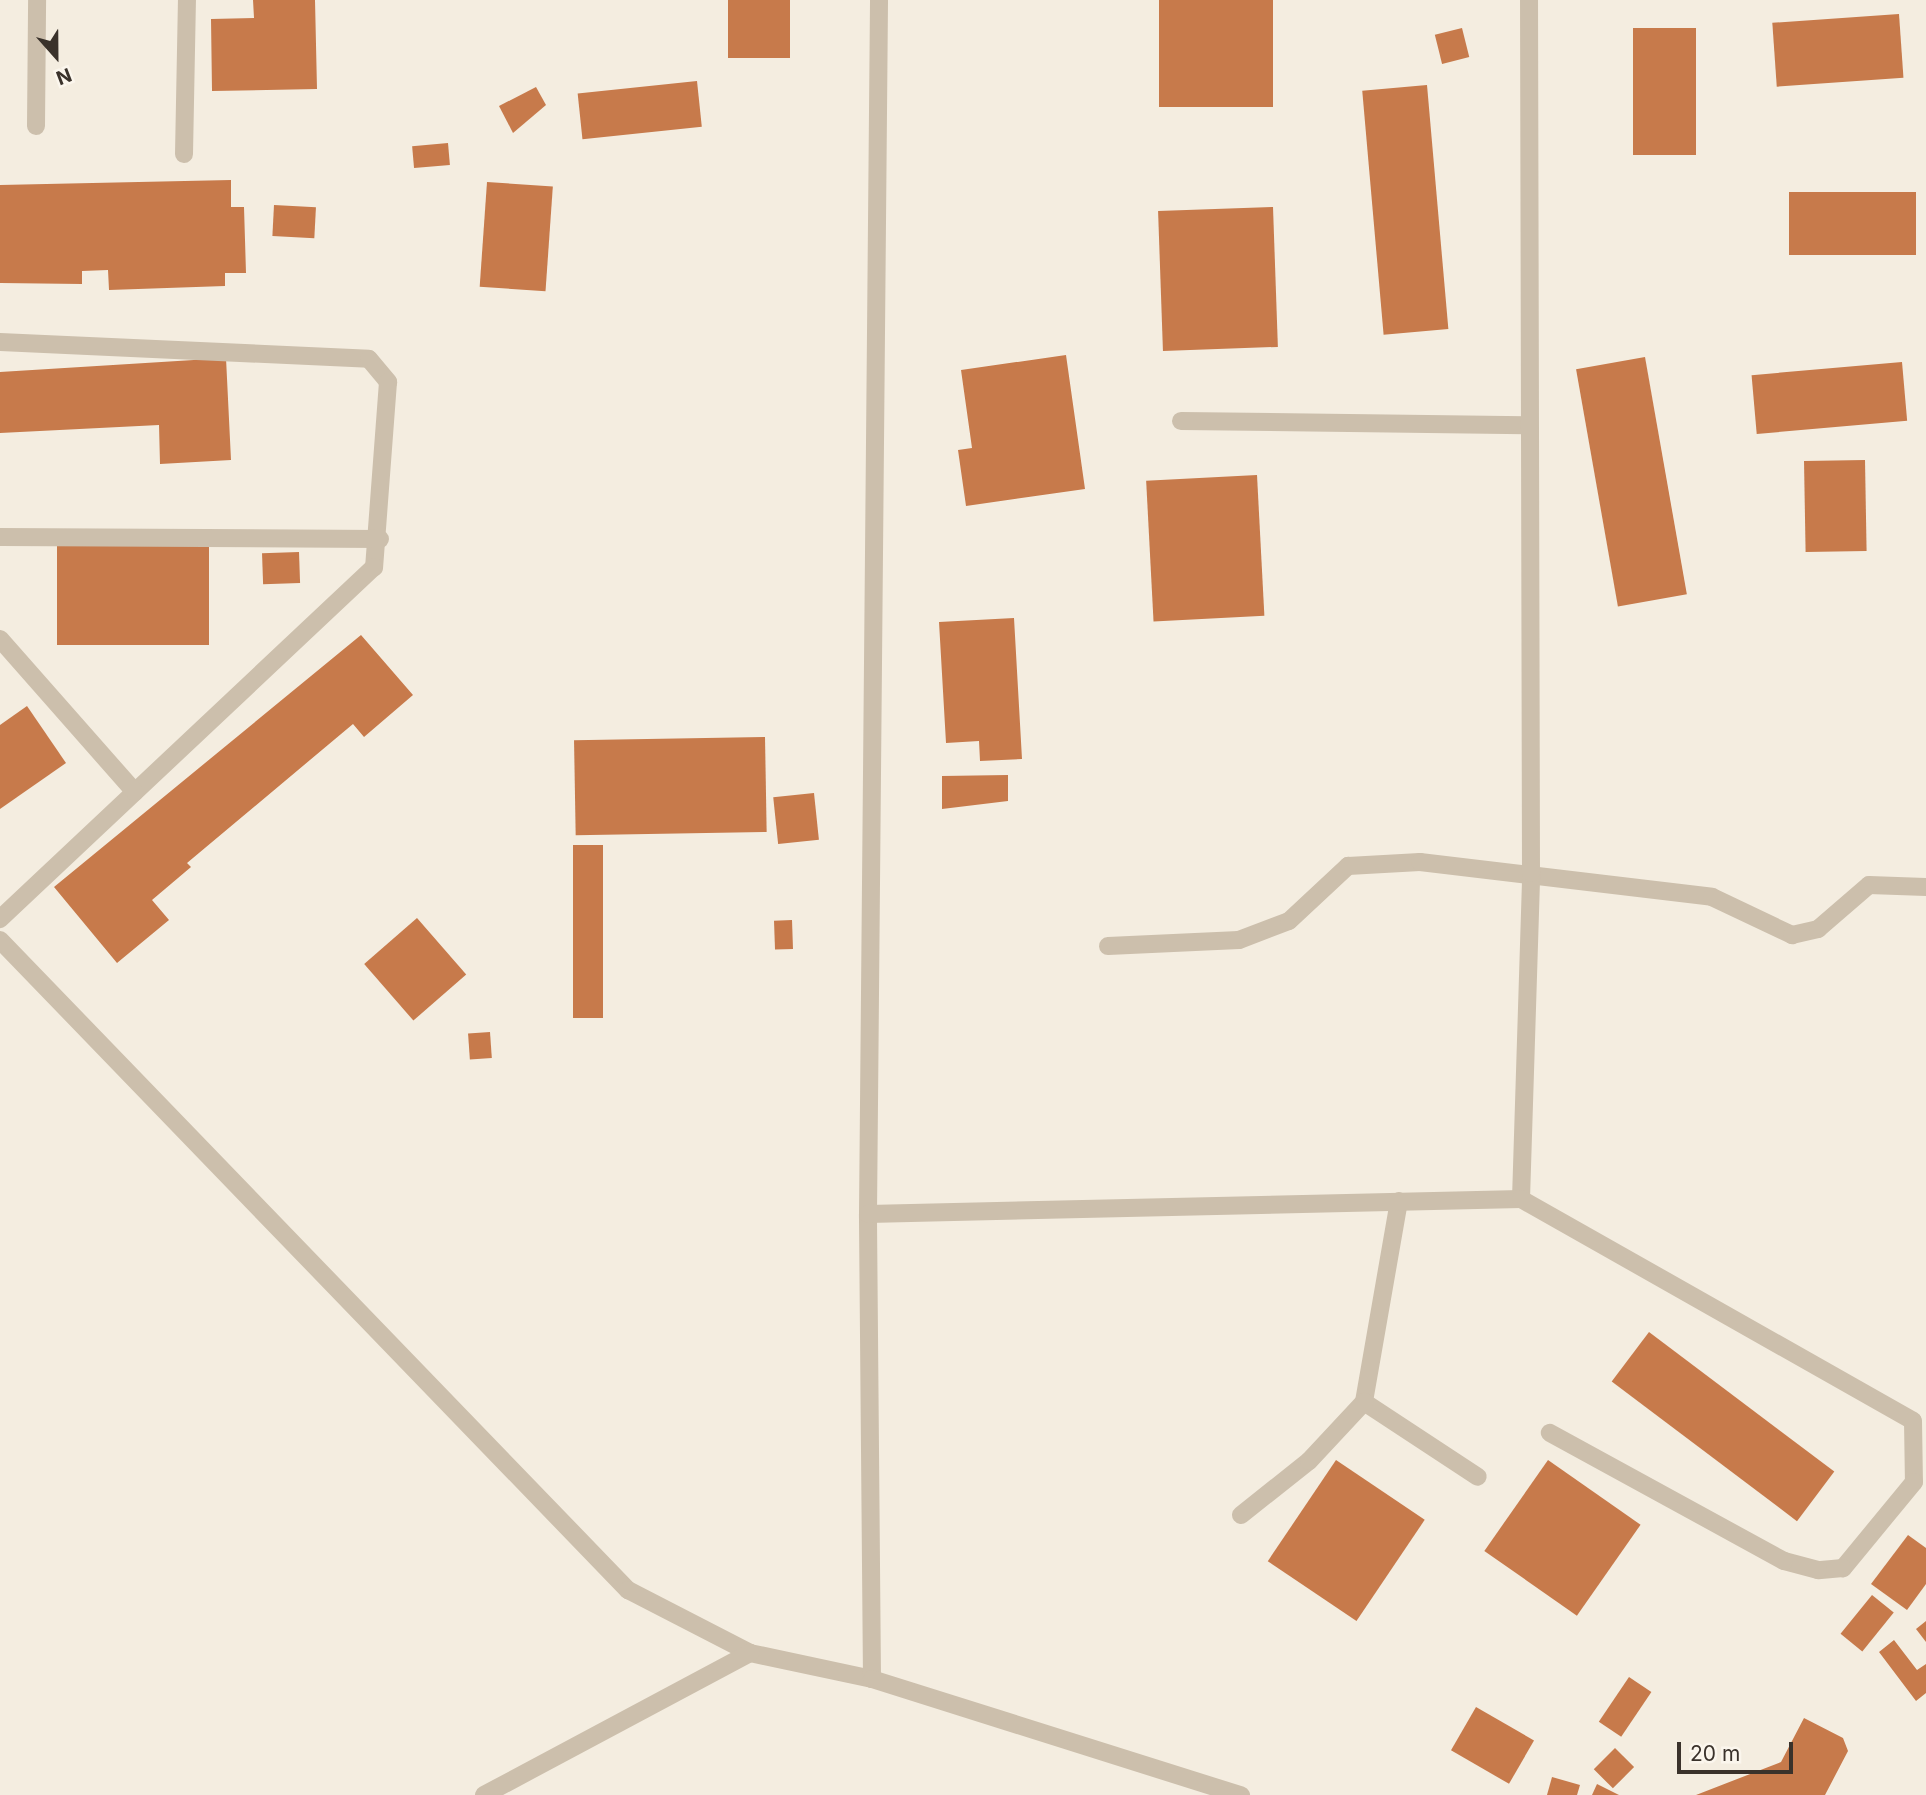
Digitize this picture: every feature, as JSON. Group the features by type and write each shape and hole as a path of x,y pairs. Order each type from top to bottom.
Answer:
{"street":[{"path":"36,126 37,0"},
{"path":"184,154 187,0"},
{"path":"872,1679 868,1214 879,0"},
{"path":"1521,1199 1531,873 1529,0"},
{"path":"0,342 369,359 388,382 380,539 374,567 0,919"},
{"path":"1181,421 1528,425"},
{"path":"0,537 380,539"},
{"path":"0,639 135,792"},
{"path":"1108,947 1239,940 1289,921 1348,866 1420,862 1531,873 1712,897 1792,935 1818,929 1869,885 1926,887"},
{"path":"0,940 628,1590 750,1653 872,1679 1241,1795"},
{"path":"868,1214 1521,1199 1913,1421 1914,1482 1843,1568 1818,1570 1784,1561 1550,1433"},
{"path":"1241,1515 1308,1461 1364,1402 1399,1201"},
{"path":"1364,1402 1478,1477"},
{"path":"484,1795 750,1653"}],"building":[{"path":"253,0 315,0 317,89 212,91 211,19 254,18"},
{"path":"728,0 790,0 790,58 728,58"},
{"path":"1159,0 1273,0 1273,107 1159,107"},
{"path":"1899,14 1903,78 1777,87 1772,23"},
{"path":"1462,28 1469,57 1442,64 1435,35"},
{"path":"1633,28 1696,28 1696,155 1633,155"},
{"path":"697,81 702,127 582,139 578,94"},
{"path":"1427,85 1448,329 1384,335 1362,91"},
{"path":"536,87 546,105 513,133 499,106"},
{"path":"448,143 450,165 414,168 412,146"},
{"path":"231,180 231,207 244,207 246,273 225,273 225,286 109,290 108,270 82,271 82,284 0,283 0,185"},
{"path":"487,182 553,187 546,291 480,287"},
{"path":"1789,192 1916,192 1916,255 1789,255"},
{"path":"274,205 316,207 314,238 272,236"},
{"path":"1273,207 1278,347 1163,351 1158,211"},
{"path":"1066,355 1085,489 966,506 958,450 972,448 961,370"},
{"path":"1645,357 1687,594 1618,606 1576,369"},
{"path":"226,358 231,460 160,464 159,425 0,433 0,372"},
{"path":"1902,362 1907,421 1757,434 1752,375"},
{"path":"1865,460 1867,551 1806,552 1804,461"},
{"path":"1257,475 1264,616 1154,622 1146,481"},
{"path":"57,542 209,542 209,645 57,645"},
{"path":"299,552 300,583 263,584 262,553"},
{"path":"1014,618 1022,759 980,761 979,741 946,743 939,622"},
{"path":"361,635 413,695 364,737 353,724 187,863 191,867 152,900 169,920 117,963 54,887"},
{"path":"27,706 66,763 0,809 0,725"},
{"path":"765,737 767,832 576,835 574,740"},
{"path":"1008,775 1008,801 942,809 942,776"},
{"path":"814,793 819,840 778,844 773,797"},
{"path":"573,845 603,845 603,1018 573,1018"},
{"path":"417,918 466,975 413,1021 364,964"},
{"path":"792,920 793,949 775,950 774,921"},
{"path":"490,1032 492,1058 470,1059 468,1034"},
{"path":"1649,1332 1834,1472 1797,1521 1612,1382"},
{"path":"1336,1460 1425,1520 1356,1621 1268,1561"},
{"path":"1548,1460 1641,1525 1577,1616 1484,1551"},
{"path":"1908,1535 1926,1548 1926,1584 1907,1610 1871,1584"},
{"path":"1872,1595 1894,1613 1862,1651 1841,1634"},
{"path":"1926,1621 1926,1642 1916,1629"},
{"path":"1894,1640 1917,1670 1926,1664 1926,1693 1916,1701 1879,1652"},
{"path":"1629,1677 1651,1692 1621,1737 1599,1722"},
{"path":"1476,1707 1534,1740 1509,1784 1451,1750"},
{"path":"1804,1718 1843,1738 1848,1751 1825,1795 1696,1795 1781,1762"},
{"path":"1615,1748 1634,1767 1613,1788 1594,1769"},
{"path":"1552,1777 1580,1785 1577,1795 1547,1795"},
{"path":"1597,1784 1619,1795 1592,1795"}]}
